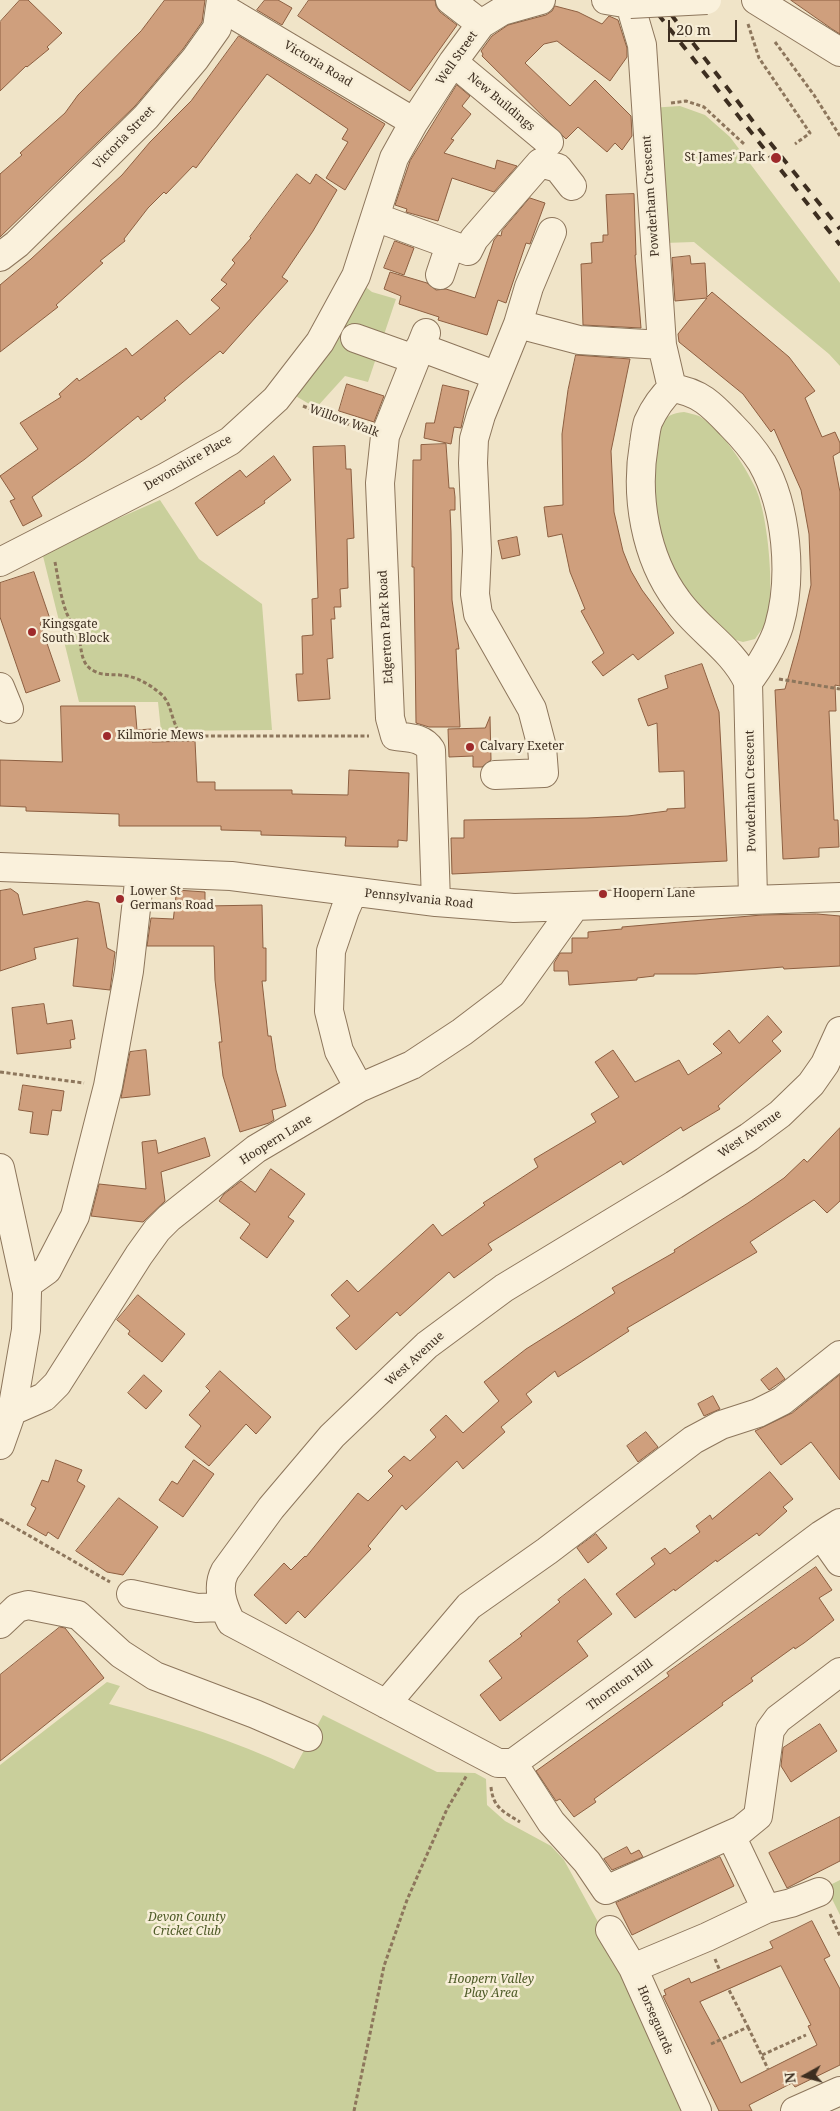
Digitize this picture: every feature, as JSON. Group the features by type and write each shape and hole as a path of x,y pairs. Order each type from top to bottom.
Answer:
{"street":[{"path":"450,0 481,24"},
{"name":"Well Street","path":"414,122 453,62 481,24 502,11 542,0"},
{"path":"618,2 707,0"},
{"name":"Powderham Crescent","path":"618,2 642,45 662,345 672,388"},
{"name":"Victoria Road","path":"221,4 414,122"},
{"name":"Victoria Street","path":"0,257 17,244 146,118 217,28 221,4"},
{"path":"758,9 840,52"},
{"name":"New Buildings","path":"453,62 549,142"},
{"name":"Devonshire Place","path":"0,562 166,477 230,441 276,399 320,342 356,276 394,158 414,122"},
{"path":"440,275 459,248 474,239 540,163 558,168 572,186"},
{"path":"375,216 459,248"},
{"path":"495,775 544,773 542,747 532,709 478,614 475,594 477,551 474,439 481,415 518,324 529,287 552,232"},
{"path":"518,324 579,340 662,345"},
{"path":"355,338 420,346 488,372"},
{"name":"Edgerton Park Road","path":"395,736 390,718 380,483 385,436 420,346"},
{"name":"Powderham Crescent","path":"751,679 732,656 685,611 675,598 658,565 646,532 641,487 641,460 648,423 661,398 672,388 689,390 712,404 752,448 763,465 774,492 782,523 786,555 785,596 778,628 751,679 753,899"},
{"path":"395,736 418,739 426,743 431,750 436,902"},
{"name":"Pennsylvania Road","path":"0,867 241,877 436,902 514,908 840,896"},
{"path":"26,1285 47,1270 71,1227 108,1086 129,971 140,873"},
{"path":"353,892 331,951 329,1011 339,1051 359,1088"},
{"name":"Hoopern Lane","path":"12,1411 44,1397 57,1384 99,1316 157,1230 224,1173 256,1149 359,1088 412,1065 462,1032 512,994 575,906"},
{"name":"West Avenue","path":"223,1607 222,1578 271,1508 332,1436 427,1345 504,1288 749,1137 780,1114 811,1084 825,1064 840,1031"},
{"path":"0,1168 26,1285 26,1330 12,1411 0,1445"},
{"path":"386,1704 469,1606 546,1551 693,1440 722,1425 758,1413 782,1401 840,1356"},
{"path":"830,1529 840,1562"},
{"name":"Thornton Hill","path":"514,1763 830,1529"},
{"path":"131,1594 197,1608 223,1607 231,1622 498,1763 514,1763 551,1822 587,1862 606,1890 741,1830 758,1816 770,1730 778,1719 840,1672"},
{"path":"0,1624 17,1608 28,1605 78,1615 121,1654 155,1676 255,1714 308,1737"},
{"path":"736,1846 766,1909"},
{"path":"633,1968 707,1937 766,1909 791,1903 819,1892"},
{"name":"Horseguards","path":"610,1930 633,1968 697,2111"},
{"path":"795,2111 840,2091"}],"path":[{"path":"758,9 766,31 814,95 840,136"},
{"path":"758,9 759,58 810,133 795,144"},
{"path":"645,105 686,101 704,107 744,144"},
{"name":"Willow Walk","path":"303,406 371,433 385,436"},
{"path":"42,540 54,553 67,614 77,632 81,655 85,663 93,671 103,674 120,674 138,678 159,692 168,700 178,732 184,736 395,736"},
{"path":"751,679 840,689"},
{"path":"0,1072 108,1086"},
{"path":"0,1519 131,1594"},
{"path":"354,2111 384,1966 407,1900 458,1788 481,1754"},
{"path":"729,1990 768,2069"},
{"path":"711,2044 748,2027"},
{"path":"762,2055 806,2034"}],"green space":[{"path":"680,106 705,115 730,137 840,283 840,366 829,354 694,242 664,243 650,108"},
{"path":"362,284 372,292 396,299 368,382 345,376 316,408 294,395"},
{"path":"684,412 699,416 723,438 745,468 760,499 767,533 770,591 767,620 755,639 743,642 725,637 697,612 663,553 651,491 659,425 670,416"},
{"path":"160,500 199,559 262,604 272,730 161,731 158,702 79,702 42,552"},
{"name":"Devon County Cricket Club","path":"107,1682 120,1686 109,1704 203,1732 249,1749 294,1769 323,1715 437,1772 475,1773 486,1779 487,1805 505,1821 551,1846 564,1860 604,1933 688,2111 0,2111 0,1765"},
{"path":"840,1880 840,1915 826,1887"}],"building":[{"path":"20,0 28,0 62,33 47,47 49,49 26,66 0,91 0,22"},
{"path":"165,0 205,0 202,22 183,49 135,106 0,237 0,174 22,155 20,153 65,113 78,95 141,31"},
{"path":"265,0 278,0 292,8 282,25 257,10"},
{"path":"309,0 435,0 440,12 457,25 410,91 298,16"},
{"path":"791,0 840,0 840,34 832,29"},
{"path":"555,6 578,12 602,24 609,16 618,20 627,48 627,57 610,81 557,41 544,44 525,63 570,106 595,80 631,116 632,136 622,150 615,143 607,152 578,127 566,139 482,56 481,51 492,36 508,25 546,15"},
{"path":"239,36 385,124 345,190 326,178 348,142 342,139 348,129 267,74 196,168 193,166 166,194 164,192 148,208 124,239 125,241 100,261 103,263 56,305 58,307 0,352 0,285 122,175 150,142 191,101"},
{"path":"457,85 470,96 462,106 471,114 451,139 454,140 444,153 495,169 497,160 517,166 494,192 452,178 438,221 406,212 407,209 395,205 410,161"},
{"path":"297,174 310,184 316,174 337,190 313,231 282,277 288,281 223,354 220,351 141,420 138,416 85,459 32,497 42,516 23,526 10,501 15,499 0,476 38,449 20,423 61,397 59,394 77,378 79,381 126,348 132,356 177,320 190,335 220,308 211,300 227,284 221,280 235,263 232,260 251,238"},
{"path":"634,194 635,255 641,328 583,325 581,264 592,263 591,243 603,242 603,235 608,235 606,195"},
{"path":"530,198 545,203 530,244 526,243 506,303 498,300 487,335 438,320 439,317 399,304 401,296 384,289 390,272 427,283 436,290 446,289 475,298 494,240 498,235 501,236 502,231"},
{"path":"395,241 414,248 404,275 384,268"},
{"path":"690,256 691,264 705,263 707,297 712,292 789,357 815,391 805,398 822,437 835,432 840,443 840,452 833,456 840,492 840,686 835,685 836,711 829,711 834,820 838,820 839,847 819,848 819,857 783,859 775,690 785,689 811,585 809,534 801,490 774,429 771,432 743,394 679,342 678,334 707,298 675,301 672,258"},
{"path":"576,355 630,359 611,451 614,512 623,551 631,571 642,590 674,633 638,660 633,654 603,676 592,662 604,653 581,611 585,609 570,572 562,534 548,537 544,507 563,505 562,434 568,390"},
{"path":"347,384 384,396 374,422 339,411"},
{"path":"443,385 469,391 461,428 454,427 451,444 424,438 426,423 434,423"},
{"path":"446,444 449,488 454,488 455,497 455,510 450,510 452,600 459,649 456,649 460,727 429,727 416,723 414,567 412,567 413,460 421,460 421,445"},
{"path":"345,446 346,469 351,469 354,538 347,539 348,588 340,589 341,607 334,607 335,619 331,619 333,658 327,659 330,699 298,701 296,674 303,674 302,636 313,635 312,599 318,598 313,447"},
{"path":"274,456 291,480 264,501 265,503 217,536 195,503 240,470 246,477"},
{"path":"517,537 520,555 502,559 498,541"},
{"name":"Kingsgate South Block","path":"34,572 50,619 40,623 60,681 26,693 0,617 0,583"},
{"path":"702,664 719,712 727,861 452,874 451,838 464,838 464,820 628,816 667,811 667,809 685,808 684,771 659,772 657,723 648,726 638,699 668,688 665,676"},
{"path":"61,706 135,706 137,730 151,729 152,742 195,741 197,782 215,782 215,790 292,790 292,794 348,795 349,770 409,773 407,841 398,840 398,847 345,846 346,837 261,835 261,831 221,830 221,826 119,826 119,814 26,811 26,807 0,806 0,760 62,762"},
{"name":"Calvary Exeter","path":"490,717 491,760 482,767 473,767 473,756 449,757 448,729 485,728"},
{"path":"11,889 18,894 23,915 87,901 99,903 107,948 115,952 110,990 73,986 78,938 34,948 36,959 0,971 0,891"},
{"path":"177,890 205,892 205,906 262,905 263,948 266,948 266,981 262,981 268,1036 271,1036 276,1070 286,1106 272,1110 274,1120 269,1123 240,1132 223,1076 219,1042 222,1042 215,980 214,946 147,946 151,918 173,919"},
{"path":"817,914 840,916 840,966 784,969 783,967 696,974 654,974 654,976 637,978 637,980 569,985 568,971 554,971 554,963 560,953 572,953 572,938 588,938 588,932 622,929 622,927 762,915"},
{"path":"44,1004 47,1024 72,1020 75,1039 70,1040 71,1048 17,1054 12,1008"},
{"path":"768,1016 782,1032 772,1041 781,1051 718,1106 720,1109 683,1131 681,1127 623,1165 621,1161 488,1244 492,1250 454,1278 449,1272 400,1316 397,1312 356,1350 336,1328 350,1316 331,1295 347,1280 358,1292 433,1224 442,1236 485,1205 483,1203 538,1167 534,1159 596,1122 591,1114 619,1097 595,1062 613,1050 635,1082 679,1060 688,1075 722,1053 713,1044 729,1030 739,1043"},
{"path":"146,1050 150,1095 121,1098 130,1052"},
{"path":"23,1085 64,1091 61,1111 52,1110 48,1135 30,1133 33,1112 19,1110"},
{"path":"840,1128 840,1201 827,1213 814,1200 750,1242 757,1252 627,1328 629,1331 558,1377 555,1371 526,1394 532,1402 501,1427 505,1432 463,1469 457,1461 406,1510 402,1505 368,1546 371,1549 305,1618 298,1611 286,1624 254,1595 284,1563 291,1570 306,1557 358,1493 368,1501 393,1476 388,1471 404,1456 410,1461 436,1437 430,1430 446,1415 463,1433 499,1401 484,1382 526,1349 615,1293 612,1288 675,1252 674,1250 748,1203 784,1178 804,1159 807,1162"},
{"path":"205,1138 210,1156 161,1172 165,1201 143,1222 91,1216 99,1184 146,1189 142,1142 156,1140 158,1153"},
{"path":"271,1169 305,1194 288,1217 294,1221 267,1258 240,1238 250,1224 219,1201 224,1194 241,1181 255,1192"},
{"path":"138,1295 185,1334 162,1362 128,1334 130,1331 117,1320"},
{"path":"777,1368 785,1379 769,1390 761,1380"},
{"path":"220,1371 271,1417 256,1434 246,1424 209,1466 185,1447 201,1426 189,1415 210,1391 206,1387"},
{"path":"144,1375 162,1391 146,1409 128,1393"},
{"path":"840,1375 840,1480 811,1442 781,1465 755,1431 792,1413"},
{"path":"713,1396 720,1409 704,1416 698,1404"},
{"path":"646,1432 658,1447 638,1462 627,1446"},
{"path":"56,1460 82,1470 77,1481 85,1486 58,1539 48,1532 46,1536 27,1525 36,1508 31,1505 42,1480 48,1482"},
{"path":"194,1460 214,1474 183,1517 159,1500 172,1481 177,1484"},
{"path":"770,1472 793,1499 783,1507 787,1511 759,1536 757,1533 717,1562 716,1560 635,1618 616,1594 655,1564 651,1558 665,1548 670,1554 700,1532 696,1526 710,1515 712,1519"},
{"path":"119,1498 158,1527 123,1575 107,1572 76,1551"},
{"path":"596,1534 607,1548 588,1563 577,1548"},
{"path":"816,1567 832,1590 819,1598 834,1620 804,1643 795,1649 794,1647 751,1678 753,1681 722,1703 723,1705 594,1799 596,1802 574,1817 560,1799 556,1801 536,1771 669,1676 667,1673"},
{"path":"585,1579 612,1614 577,1641 588,1656 500,1721 480,1695 502,1678 489,1661 522,1636 520,1634"},
{"path":"60,1627 65,1628 104,1678 0,1761 0,1675"},
{"path":"820,1724 837,1751 791,1782 781,1766 783,1748"},
{"path":"840,1817 840,1861 787,1888 769,1853"},
{"path":"627,1847 631,1854 639,1850 643,1857 612,1870 604,1859"},
{"path":"720,1857 734,1886 632,1935 616,1903"},
{"path":"812,1921 830,1956 824,1959 840,1989 840,2065 795,2087 792,2083 749,2105 752,2111 719,2111 663,1996 666,1995 664,1990 689,1978 691,1983 773,1948 770,1942","holes":["781,1966 811,2025 808,2026 817,2045 741,2083 700,2002"]}],"railway":[{"path":"647,0 840,245"},
{"path":"660,0 755,124 840,229"}],"place":[{"name":"St James' Park","path":"776,158"},
{"name":"Kingsgate South Block","path":"32,632"},
{"name":"Kilmorie Mews","path":"107,736"},
{"name":"Calvary Exeter","path":"470,747"},
{"name":"Hoopern Lane","path":"603,894"},
{"name":"Lower St Germans Road","path":"120,899"}],"park label":[{"name":"Hoopern Valley Play Area","path":"491,1987"}]}
